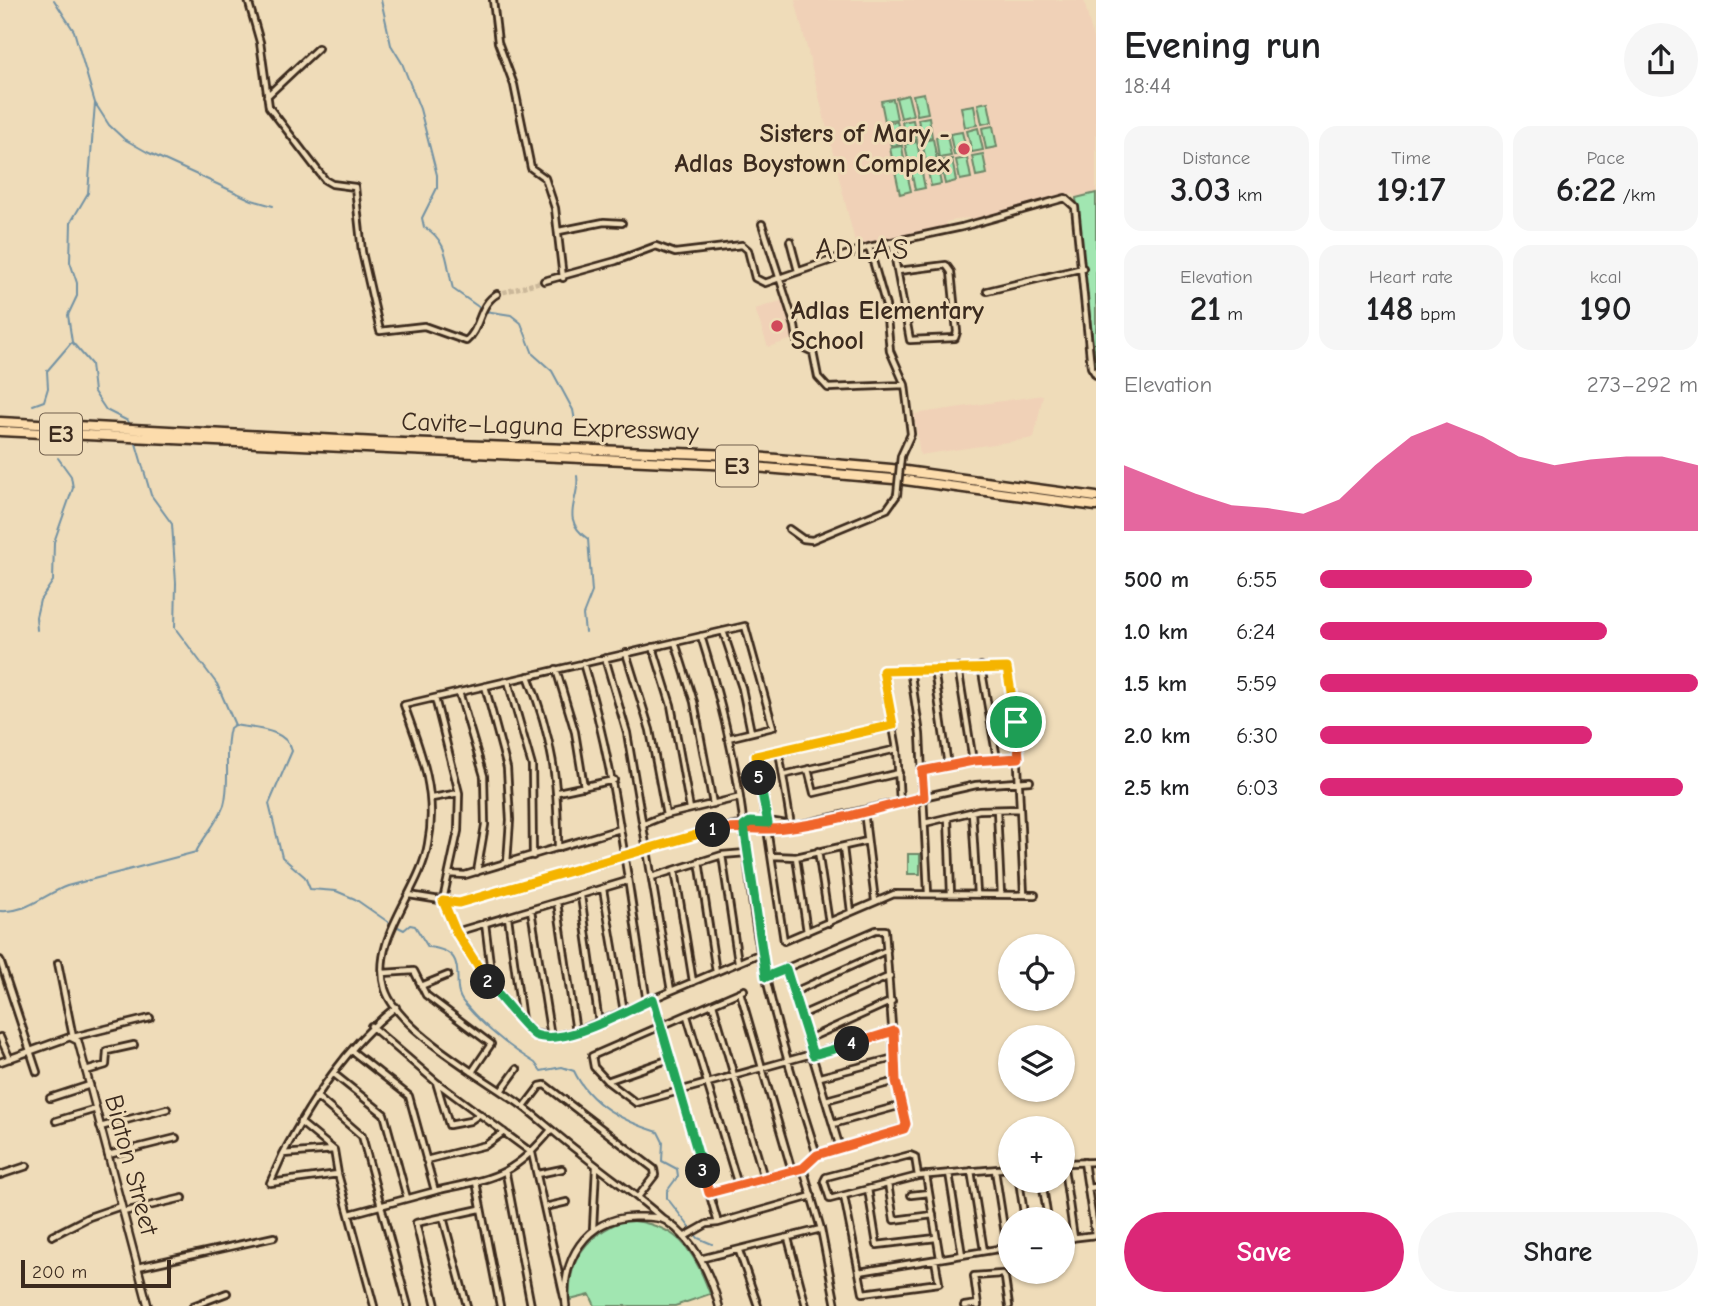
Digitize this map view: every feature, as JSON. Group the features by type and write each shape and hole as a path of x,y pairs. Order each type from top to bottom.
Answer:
{"highway":[{"name":"Cavite–Laguna Expressway","path":"0,422 121,433"},
{"name":"Cavite–Laguna Expressway","path":"0,431 121,433 732,465 905,480 1096,506"},
{"name":"Cavite–Laguna Expressway","path":"377,446 732,455 891,469 1096,497"}],"street":[{"path":"248,0 260,42 269,107 325,180 332,184 355,187 362,252 380,331 424,326 466,341 472,336 486,304 498,294"},
{"path":"493,0 498,42 514,85 531,167 545,178 559,231 564,278"},
{"path":"266,97 318,48"},
{"path":"544,281 564,278 657,246 675,253 742,245 748,250 753,275 758,283 869,247 962,227 1065,198 1075,207 1091,367 1096,375"},
{"path":"559,231 604,222 622,223"},
{"path":"762,224 777,279 795,326 798,345 813,352 818,377 828,387 905,385"},
{"path":"790,242 798,271"},
{"path":"892,242 911,341 955,338 957,331 950,272 946,265 898,271"},
{"path":"789,528 803,539 812,540 887,509 897,495 901,456 911,434 905,385 890,351 886,306 869,247"},
{"path":"987,291 1083,268"},
{"path":"719,1306 700,1259 687,1236 524,1107 432,1043 396,1007 386,990 383,973 385,947 428,848 432,798 427,772 404,705 745,626 763,682 773,727 728,738"},
{"path":"723,631 742,688 751,732"},
{"path":"701,636 718,691 728,738 766,977 787,1061 817,1155"},
{"path":"675,642 694,702 713,804"},
{"path":"653,647 671,705 690,809"},
{"path":"626,653 650,730 666,815"},
{"path":"605,658 627,733 671,991"},
{"path":"583,663 614,780 626,881 650,1000 661,1028 718,1223"},
{"path":"981,666 997,759"},
{"path":"900,803 897,749 883,671 981,666 1007,668 1019,758 1024,895"},
{"path":"958,667 973,761"},
{"path":"934,668 948,766"},
{"path":"556,669 575,732 584,787"},
{"path":"910,669 922,771 928,893"},
{"path":"528,676 547,724 558,792 558,848"},
{"path":"508,681 532,766 533,856"},
{"path":"485,686 507,768 510,820 507,863"},
{"path":"459,692 484,776 485,825 477,872"},
{"path":"435,697 459,793 458,831 443,901 456,932 494,991 535,1035 552,1037 576,1032 761,953"},
{"path":"893,725 756,756 768,825 782,938 791,940 894,894 1035,895"},
{"path":"783,775 897,749"},
{"path":"779,752 791,826"},
{"path":"922,771 973,761 1019,758"},
{"path":"808,769 814,793 899,773"},
{"path":"558,792 614,780"},
{"path":"409,895 459,903 715,829 791,826 976,785 1030,781"},
{"path":"432,798 459,793"},
{"path":"644,824 666,815 738,798"},
{"path":"925,823 972,812 1020,809"},
{"path":"997,810 1001,895"},
{"path":"864,811 875,901"},
{"path":"972,812 977,894"},
{"path":"948,817 951,894"},
{"path":"449,874 465,875 477,872 620,829"},
{"path":"772,856 796,857 867,841"},
{"path":"844,847 851,912"},
{"path":"818,851 829,923"},
{"path":"652,877 722,855 746,853"},
{"path":"722,855 738,962"},
{"path":"796,857 807,932"},
{"path":"699,861 716,972"},
{"path":"675,870 693,982"},
{"path":"456,932 626,881"},
{"path":"603,889 624,1012"},
{"path":"581,896 599,1023"},
{"path":"557,902 576,1032"},
{"path":"531,910 552,1037"},
{"path":"508,916 523,1021"},
{"path":"485,923 494,991"},
{"path":"709,1193 803,1168 817,1155 904,1129 906,1124 896,1081 885,930 766,977"},
{"path":"794,992 887,950"},
{"path":"0,960 37,1072"},
{"path":"58,962 73,1037"},
{"path":"786,969 840,1148"},
{"path":"383,973 414,971 426,995 491,1044 472,1072"},
{"path":"421,986 448,975"},
{"path":"801,1015 890,976"},
{"path":"792,1171 762,1068 742,991 592,1056 594,1067 636,1104 707,1082 734,1076 762,1068 787,1061 813,1055 894,1031"},
{"path":"808,1039 892,1002"},
{"path":"713,1004 764,1178"},
{"path":"338,1174 270,1183 316,1096 371,1027 396,1007"},
{"path":"687,1016 738,1185"},
{"path":"0,1062 73,1037 150,1017"},
{"path":"371,1027 436,1082 532,1153 565,1304"},
{"path":"0,1037 9,1059"},
{"name":"Biaton Street","path":"73,1037 78,1041 148,1306"},
{"path":"86,1071 106,1065 107,1051 134,1045"},
{"path":"352,1051 409,1096 435,1191"},
{"path":"820,1077 894,1058"},
{"path":"607,1081 670,1059"},
{"path":"501,1091 517,1069"},
{"path":"334,1074 384,1114 407,1198"},
{"path":"826,1100 896,1081"},
{"path":"436,1082 449,1125 470,1121 480,1114"},
{"path":"50,1098 90,1085"},
{"path":"524,1107 540,1086 545,1085 654,1169 655,1175 638,1197"},
{"path":"316,1096 359,1132 408,1306"},
{"path":"833,1124 902,1105"},
{"path":"56,1121 96,1109"},
{"path":"100,1126 167,1109"},
{"path":"300,1122 334,1150 374,1306"},
{"path":"350,1214 506,1174 532,1153 551,1130"},
{"path":"426,1160 486,1145 504,1132"},
{"path":"107,1156 176,1138"},
{"path":"283,1154 334,1150"},
{"path":"918,1176 915,1157 910,1154 824,1178 828,1198 918,1176 998,1170"},
{"path":"1075,1163 1096,1161"},
{"path":"1075,1238 1096,1235 1084,1162"},
{"path":"565,1304 565,1277 570,1259 593,1228 596,1166"},
{"path":"0,1175 27,1167"},
{"path":"803,1168 821,1230 836,1306"},
{"path":"538,1174 562,1170"},
{"path":"995,1170 1001,1207"},
{"path":"971,1171 984,1251"},
{"path":"949,1173 962,1255"},
{"path":"506,1174 531,1306"},
{"path":"844,1196 863,1293 939,1283 936,1238 926,1175"},
{"path":"476,1182 500,1306"},
{"path":"888,1184 894,1220 933,1215"},
{"path":"1088,1188 1096,1187"},
{"path":"868,1189 877,1245 936,1238"},
{"path":"911,1195 929,1193"},
{"path":"687,1236 707,1224 812,1196"},
{"path":"52,1236 89,1217 183,1198"},
{"path":"545,1207 567,1202"},
{"path":"436,1306 416,1226 480,1209"},
{"path":"443,1217 467,1306"},
{"path":"593,1228 624,1217 664,1220"},
{"path":"700,1259 821,1230"},
{"path":"138,1267 274,1237"},
{"path":"788,1238 806,1306"},
{"path":"859,1272 998,1249"},
{"path":"739,1251 758,1306"},
{"path":"964,1306 978,1305 974,1276 1002,1274 1009,1306"},
{"path":"192,1306 226,1293"}],"shaded area":[{"name":"Sisters of Mary - Adlas Boystown Complex","path":"795,0 1084,0 1096,51 1096,193 1076,198 1074,194 972,221 967,218 946,222 947,227 856,246"},
{"name":"Adlas Elementary School","path":"784,300 796,338 768,347 755,309"},
{"path":"1043,395 1034,438 920,455 914,414"}],"green space":[{"path":"924,93 928,113 917,115 913,95"},
{"path":"908,95 913,115 901,118 896,98"},
{"path":"893,99 897,119 885,121 881,101"},
{"path":"988,102 992,122 982,124 978,104"},
{"path":"974,105 977,125 965,127 961,107"},
{"path":"929,117 932,137 922,139 918,119"},
{"path":"913,120 917,140 906,142 902,122"},
{"path":"897,121 902,144 891,146 886,124"},
{"path":"993,126 997,147 986,149 982,128"},
{"path":"978,128 983,150 972,152 967,131"},
{"path":"962,132 967,153 954,155 950,134"},
{"path":"947,135 951,156 939,158 936,137"},
{"path":"933,139 937,160 926,162 922,141"},
{"path":"917,142 921,163 909,165 905,144"},
{"path":"902,146 905,166 894,168 890,148"},
{"path":"983,154 987,174 976,176 972,156"},
{"path":"967,158 971,178 960,180 956,160"},
{"path":"952,159 956,181 945,184 940,161"},
{"path":"937,164 941,184 931,186 927,166"},
{"path":"921,168 925,188 915,190 911,170"},
{"path":"906,169 911,191 900,194 895,171"},
{"path":"1096,193 1096,368 1076,198"},
{"path":"908,854 920,854 920,874 908,874"},
{"path":"625,1220 658,1227 681,1241 697,1263 710,1294 675,1306 595,1306 590,1295 570,1300 572,1273 582,1250 600,1233"}],"waterway":[{"path":"54,0 74,31 95,103 109,125 124,139 147,152 252,200 273,206"},
{"path":"381,0 391,45 402,63 420,109 437,175 437,188 422,218 424,227 442,246 453,289 480,308"},
{"path":"95,103 88,193 71,222 70,262 77,283 77,296 68,315 72,342 91,364 94,392 106,410 128,421 130,425"},
{"path":"485,311 511,315 521,323 533,354 552,371 573,410 577,431"},
{"path":"33,405 44,401 48,388 47,371 71,343"},
{"path":"135,440 151,495 172,524 176,583 175,628 217,684 235,725 276,734 289,743 292,751 269,804 282,857 305,877 310,889 336,891 355,899 391,924"},
{"path":"37,630 36,617 40,600 53,581 54,542 73,488 71,476 58,458"},
{"path":"577,476 572,516 574,524 588,539 592,592 583,615 585,632"},
{"path":"0,911 27,906 67,886 196,852 224,805 228,738 230,728 234,725"},
{"path":"396,926 404,930 410,925 415,926 428,947 451,955 456,962 458,987 464,1003 488,1028 535,1063 541,1071 562,1067 574,1071 589,1093 609,1110 632,1123 658,1132 663,1142 662,1161 677,1169 678,1176 667,1191 667,1198 698,1238 712,1244"}],"tunnel":[{"path":"497,294 544,281"}],"place":[{"name":"Sisters of Mary - Adlas Boystown Complex","path":"964,149"},
{"name":"Adlas Elementary School","path":"777,326"}],"district":[{"name":"ADLAS","path":"863,249"}],"route":[{"path":"1016,722 1007,668 981,666 883,671 893,725 756,756 768,823 750,822 744,826 766,977 786,969 813,1055 894,1031 896,1081 906,1124 904,1129 817,1155 815,1160 803,1168 709,1193 653,999 563,1036 535,1035 494,991 456,932 443,901 459,903 715,829 744,826 750,829 785,828 924,797 922,771 973,761 1019,758 1016,722"}]}
